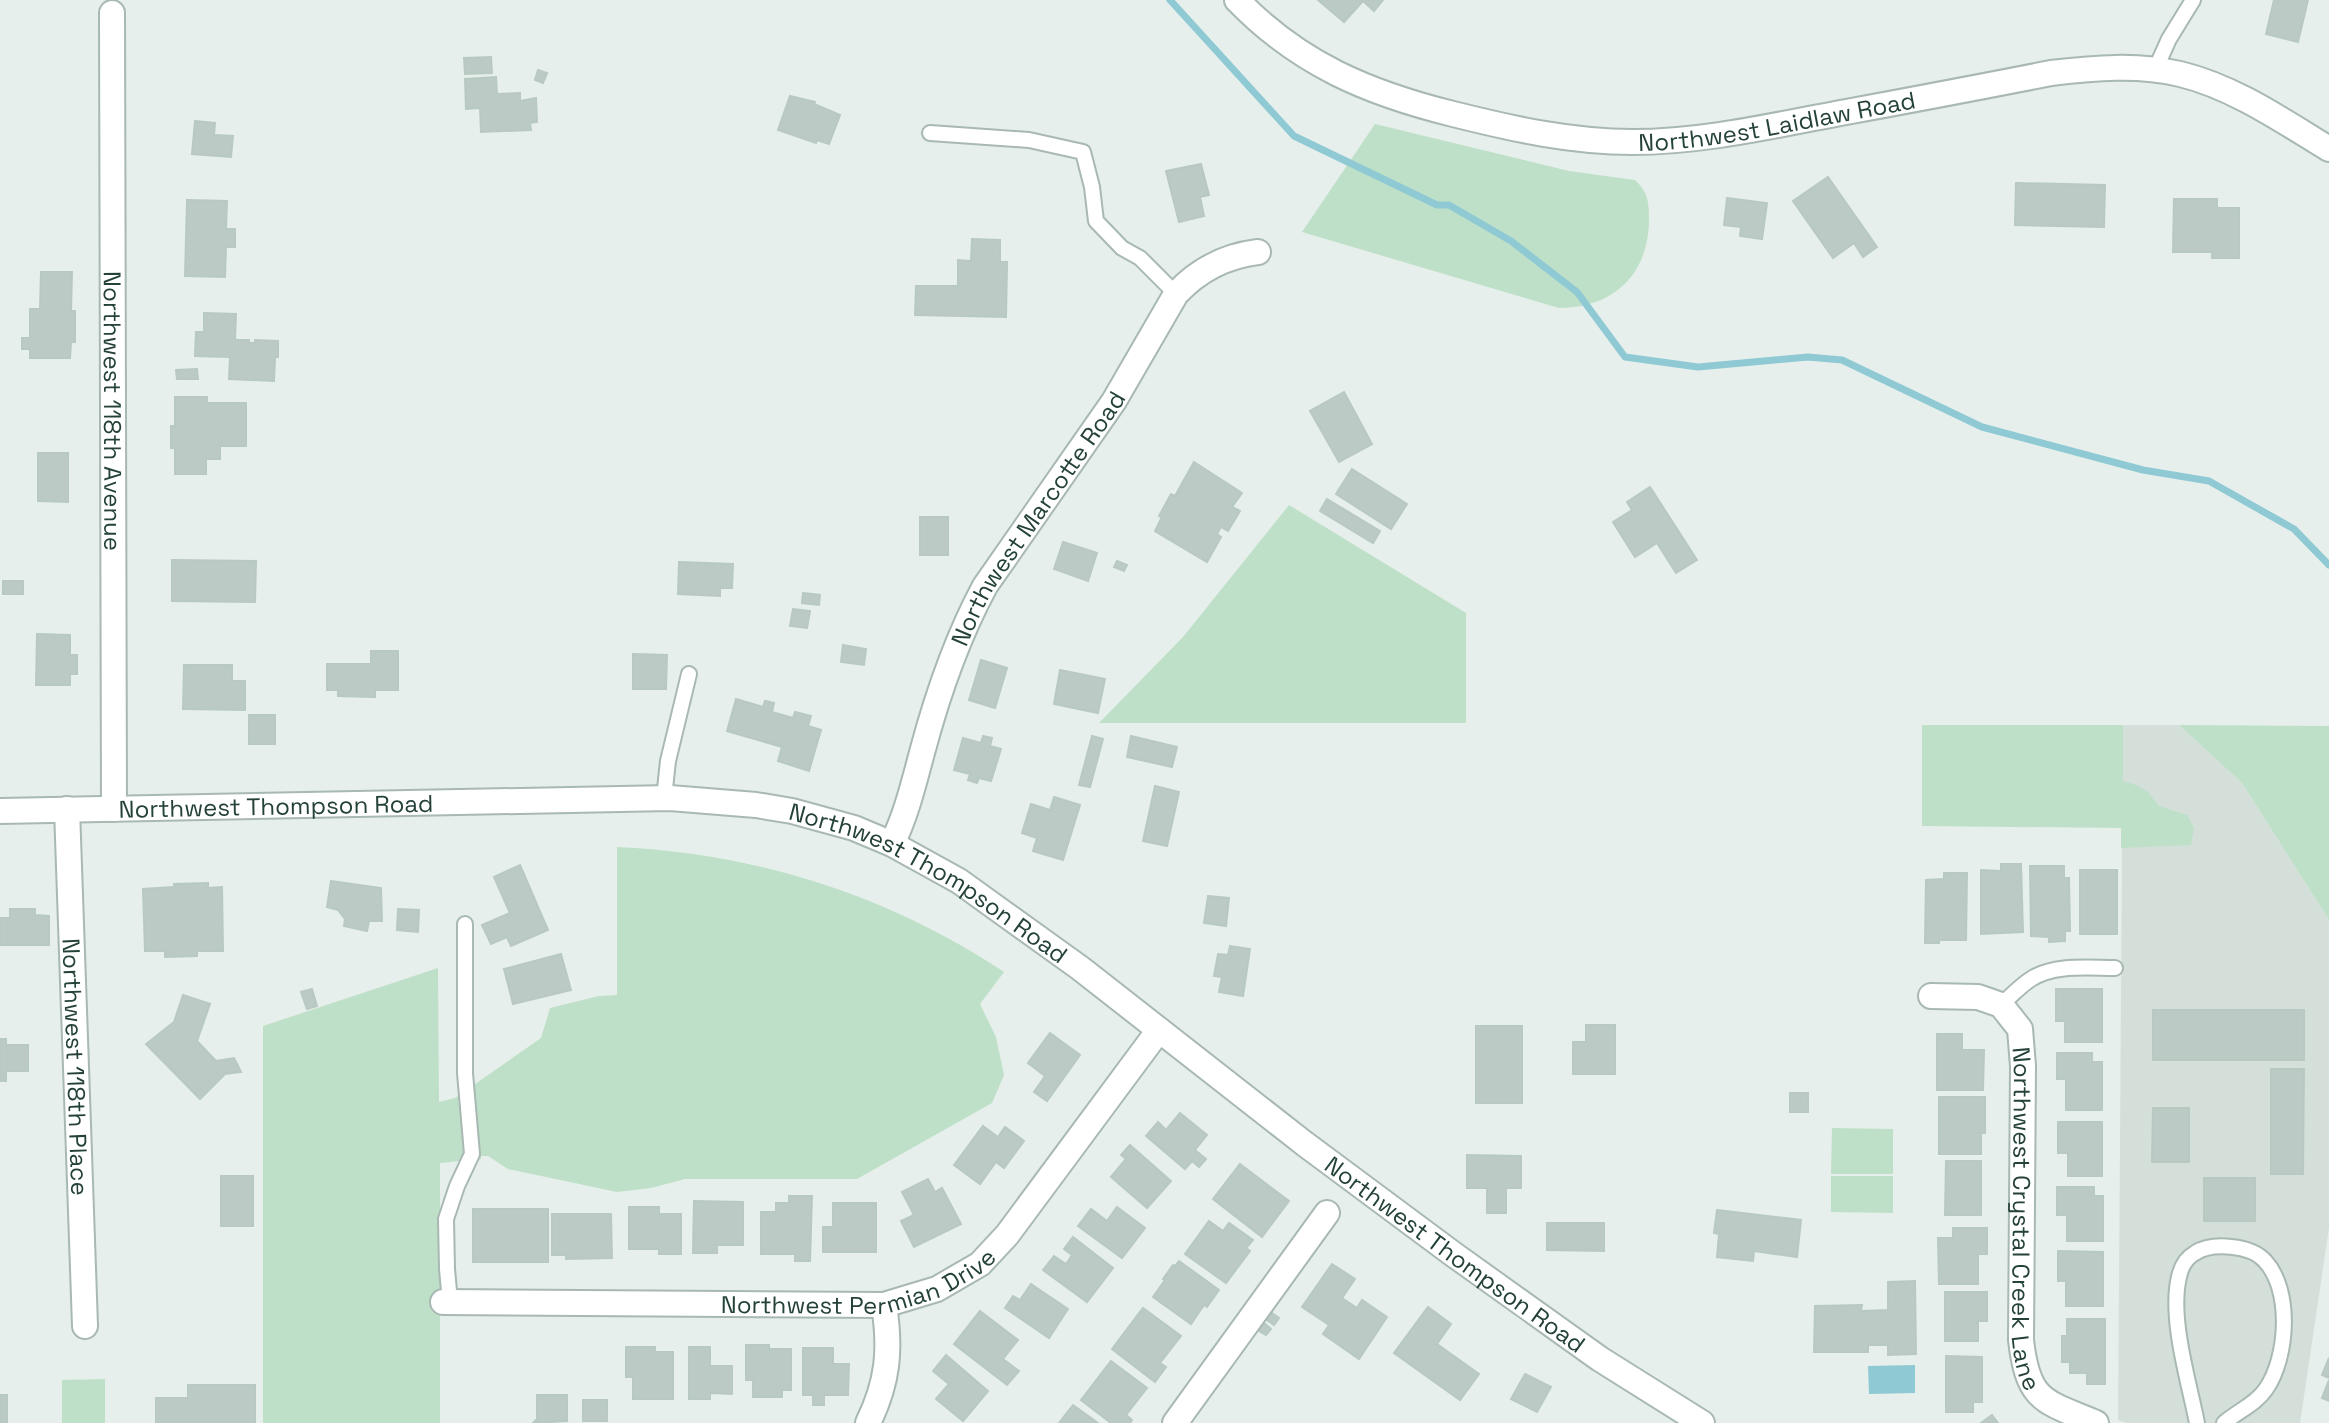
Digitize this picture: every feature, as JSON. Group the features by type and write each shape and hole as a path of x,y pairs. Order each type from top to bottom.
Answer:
{"street":[{"name":"Northwest Laidlaw Road","path":"1237,0 1294,49 1364,87 1497,125 1569,138 1664,141 1759,129 2063,72 2135,68 2182,74 2215,86 2329,149"},
{"name":"Northwest 118th Avenue","path":"112,13 114,809"},
{"name":"Northwest Marcotte Road","path":"892,844 906,813 949,665 973,609 1002,559 1114,401 1176,294 1189,280 1209,267 1227,258 1258,252"},
{"name":"Northwest Thompson Road","path":"0,811 664,798 756,805 854,828 892,844 971,890 1030,931 1453,1254 1600,1359 1702,1423"},
{"name":"Northwest 118th Place","path":"67,809 85,1326"},
{"path":"1931,996 1978,997 2001,1005"},
{"name":"Northwest Crystal Creek Lane","path":"2001,1005 2020,1029 2023,1066 2021,1340 2024,1368 2032,1388 2046,1402 2096,1423"},
{"name":"Northwest Permian Drive","path":"447,1302 884,1305 937,1289 980,1264 1007,1235 1159,1030"},
{"path":"1175,1423 1327,1213"},
{"path":"868,1423 879,1398 888,1353 889,1335 884,1305"}],"lane":[{"path":"2155,70 2169,39 2193,0"},
{"path":"930,133 1029,140 1083,152 1096,221 1122,248 1140,258 1176,294"},
{"path":"664,798 668,761 689,674"},
{"path":"447,1302 446,1219 472,1154 465,1073 465,924"},
{"path":"2001,1005 2033,978 2044,973 2115,968"},
{"path":"2197,1423 2185,1375 2177,1295 2184,1262 2197,1251 2213,1247 2251,1251 2264,1259 2274,1275 2282,1299 2284,1321 2280,1357 2274,1376 2256,1401 2224,1423"}],"shaded area":[{"path":"2123,725 2179,725 2242,783 2329,920 2329,1228 2300,1423 2126,1423 2118,1420"}],"green space":[{"path":"1375,124 1569,171 1635,180 1643,189 1649,207 1643,256 1625,284 1612,294 1596,302 1559,308 1302,232"},
{"path":"1289,505 1466,613 1466,723 1099,723 1183,637"},
{"path":"1922,725 2123,725 2123,781 2148,792 2159,806 2187,815 2194,828 2191,845 2121,848 2121,828 1922,826"},
{"path":"2179,725 2329,726 2329,920 2242,783"},
{"path":"617,847 719,858 819,883 914,921 1004,972 980,1004 996,1037 1004,1075 992,1103 857,1179 685,1179 651,1188 617,1192 508,1169 488,1156 440,1163 440,1423 263,1423 263,1026 438,968 439,1102 455,1098 541,1038 550,1008 599,996 617,995"},
{"path":"1832,1128 1893,1129 1893,1174 1831,1174"},
{"path":"1831,1176 1893,1176 1893,1213 1831,1212"},
{"path":"105,1379 105,1423 62,1423 62,1380"}],"water":[{"path":"1915,1365 1915,1393 1869,1394 1868,1366"}],"building":[{"path":"1318,0 1383,0 1374,11 1363,1 1344,22"},
{"path":"2274,0 2308,0 2298,42 2266,34"},
{"path":"491,57 492,73 465,74 464,58"},
{"path":"538,70 547,73 543,83 535,80"},
{"path":"496,77 497,94 520,93 520,101 536,98 537,122 530,123 531,130 481,132 480,108 466,109 465,79"},
{"path":"790,96 815,102 840,115 829,144 817,140 816,143 778,130"},
{"path":"195,121 215,123 214,135 233,136 231,157 192,154"},
{"path":"1201,164 1209,195 1200,197 1204,216 1179,222 1166,171"},
{"path":"1828,177 1877,247 1863,257 1854,243 1833,258 1793,201"},
{"path":"2016,183 2105,185 2104,227 2015,225"},
{"path":"1727,198 1767,203 1762,239 1740,236 1741,227 1724,225"},
{"path":"2174,199 2217,199 2217,208 2239,208 2239,258 2212,258 2212,252 2173,252"},
{"path":"187,200 227,201 226,229 235,229 235,247 226,247 225,277 185,276"},
{"path":"972,239 1000,240 1000,262 1007,262 1006,317 915,315 916,286 958,286 958,260 971,261"},
{"path":"41,272 72,272 71,311 75,311 75,342 71,342 70,358 30,358 30,349 22,349 22,338 30,338 30,309 40,309"},
{"path":"204,313 236,314 235,340 249,340 249,343 255,343 255,340 278,341 274,381 229,379 230,357 195,356 196,332 204,332"},
{"path":"197,369 198,379 177,379 176,370"},
{"path":"1344,392 1372,444 1339,462 1310,411"},
{"path":"175,397 207,397 207,403 246,403 246,446 220,446 220,459 206,459 206,474 175,474 171,426 175,426"},
{"path":"38,453 68,453 68,502 38,501"},
{"path":"1194,462 1242,493 1232,507 1240,511 1228,531 1221,527 1217,534 1221,537 1207,562 1155,531 1171,494 1175,496"},
{"path":"1352,469 1407,504 1391,529 1336,494"},
{"path":"1650,487 1697,560 1676,573 1657,543 1635,557 1613,522 1632,510 1627,502"},
{"path":"1327,499 1380,531 1373,543 1320,511"},
{"path":"920,517 948,517 948,555 920,555"},
{"path":"1063,542 1097,553 1088,581 1054,569"},
{"path":"172,560 256,561 255,602 172,601"},
{"path":"1117,561 1127,565 1124,571 1114,567"},
{"path":"679,562 733,564 732,588 720,588 720,596 678,594"},
{"path":"3,581 23,581 23,594 3,594"},
{"path":"803,593 820,595 819,605 802,603"},
{"path":"793,609 810,611 807,628 790,626"},
{"path":"37,634 70,635 70,655 77,655 77,674 70,674 70,685 36,685"},
{"path":"843,645 866,649 864,665 841,662"},
{"path":"371,651 398,651 398,690 375,690 375,697 338,696 338,690 327,690 327,664 371,664"},
{"path":"633,654 667,655 666,689 633,689"},
{"path":"981,660 1007,668 995,708 969,700"},
{"path":"184,665 232,665 232,681 245,681 245,710 183,709"},
{"path":"1060,670 1105,679 1098,713 1054,704"},
{"path":"736,699 763,707 765,701 774,703 772,712 793,718 795,712 811,716 808,726 821,730 809,771 778,761 782,747 727,731"},
{"path":"249,715 275,715 275,744 249,744"},
{"path":"983,736 992,738 990,746 1001,749 991,781 979,778 977,783 968,780 970,774 954,770 963,738 981,743"},
{"path":"1092,736 1103,739 1090,787 1079,785"},
{"path":"1131,736 1177,747 1172,767 1127,757"},
{"path":"1155,786 1179,792 1167,846 1143,841"},
{"path":"1054,797 1080,805 1063,860 1033,851 1037,838 1022,833 1031,804 1050,810"},
{"path":"2001,864 2021,864 2023,932 1981,934 1981,870 2001,871"},
{"path":"520,865 548,930 511,946 507,937 491,944 482,925 510,913 494,877"},
{"path":"2030,866 2064,866 2064,878 2069,878 2070,931 2065,931 2065,941 2049,942 2049,937 2031,936"},
{"path":"2080,870 2117,870 2117,934 2080,934"},
{"path":"1944,873 1967,873 1966,940 1925,943 1926,880 1944,879"},
{"path":"331,881 381,888 382,921 369,921 367,931 344,926 345,919 338,910 327,907"},
{"path":"208,883 208,888 222,887 223,951 197,951 197,956 165,957 165,951 145,951 143,889"},
{"path":"1208,896 1229,898 1226,926 1204,923"},
{"path":"10,909 35,909 35,915 49,916 49,945 0,945 0,918 10,918"},
{"path":"398,909 419,910 418,932 397,930"},
{"path":"1230,946 1250,949 1243,996 1219,992 1222,977 1214,976 1218,954 1228,955"},
{"path":"561,954 571,990 513,1004 504,969"},
{"path":"312,989 317,1006 307,1009 301,992"},
{"path":"2056,989 2102,989 2102,1042 2065,1042 2065,1021 2056,1021"},
{"path":"183,995 210,1004 197,1041 216,1061 234,1058 241,1072 225,1074 200,1099 146,1044 174,1022"},
{"path":"2153,1010 2304,1010 2304,1060 2153,1060"},
{"path":"1586,1025 1615,1025 1615,1074 1573,1074 1573,1042 1586,1042"},
{"path":"1476,1026 1522,1026 1522,1103 1476,1103"},
{"path":"1050,1033 1080,1055 1047,1101 1034,1092 1045,1076 1028,1063"},
{"path":"1937,1034 1962,1034 1962,1050 1984,1050 1983,1090 1937,1090"},
{"path":"0,1039 6,1039 6,1045 28,1045 28,1071 6,1071 6,1081 0,1081"},
{"path":"2057,1053 2092,1053 2092,1062 2102,1062 2102,1110 2066,1110 2066,1079 2057,1079"},
{"path":"2271,1069 2304,1069 2303,1174 2271,1174"},
{"path":"1790,1093 1808,1093 1808,1112 1790,1112"},
{"path":"1939,1097 1985,1097 1985,1133 1981,1133 1981,1154 1939,1154"},
{"path":"2153,1108 2189,1108 2189,1162 2152,1162"},
{"path":"1180,1113 1207,1135 1195,1150 1206,1159 1199,1167 1192,1161 1185,1169 1146,1136 1158,1122 1166,1130"},
{"path":"2058,1122 2102,1122 2102,1176 2068,1176 2068,1153 2058,1153"},
{"path":"983,1126 998,1137 1005,1127 1024,1141 1004,1168 996,1162 980,1184 954,1165"},
{"path":"1130,1145 1171,1181 1147,1208 1111,1177 1126,1159 1121,1155"},
{"path":"1467,1155 1521,1156 1521,1188 1506,1188 1506,1213 1487,1213 1487,1188 1467,1188"},
{"path":"1946,1161 1981,1161 1981,1215 1945,1215"},
{"path":"1240,1164 1289,1201 1262,1237 1213,1199"},
{"path":"221,1176 253,1176 253,1226 221,1226"},
{"path":"2204,1178 2255,1178 2255,1221 2204,1221"},
{"path":"928,1179 935,1192 942,1188 961,1224 914,1247 901,1221 914,1215 902,1192"},
{"path":"2057,1187 2094,1187 2094,1196 2103,1196 2103,1241 2067,1241 2067,1215 2057,1215"},
{"path":"789,1196 812,1196 810,1261 795,1261 795,1254 761,1254 761,1212 776,1212 776,1203 789,1203"},
{"path":"694,1201 743,1202 743,1245 717,1245 717,1253 693,1253"},
{"path":"833,1203 876,1203 876,1252 823,1252 823,1227 833,1227"},
{"path":"629,1207 659,1207 659,1214 681,1214 681,1254 659,1254 659,1249 629,1249"},
{"path":"1117,1207 1145,1228 1122,1258 1078,1226 1091,1209 1107,1221"},
{"path":"473,1209 548,1209 548,1262 473,1262"},
{"path":"1717,1210 1801,1220 1797,1257 1754,1251 1753,1261 1717,1257 1719,1234 1714,1233"},
{"path":"552,1214 611,1214 612,1258 566,1259 566,1255 552,1255"},
{"path":"1209,1221 1223,1231 1229,1223 1253,1240 1246,1248 1250,1251 1226,1283 1185,1254"},
{"path":"1547,1223 1604,1223 1604,1251 1547,1250"},
{"path":"1953,1228 1987,1228 1987,1254 1978,1254 1978,1284 1939,1284 1938,1238 1953,1238"},
{"path":"1073,1237 1113,1268 1087,1302 1043,1270 1054,1256 1066,1264 1072,1255 1064,1249"},
{"path":"2058,1251 2103,1252 2103,1306 2066,1306 2066,1281 2058,1281"},
{"path":"1179,1261 1219,1290 1191,1324 1153,1297 1173,1265"},
{"path":"1332,1264 1355,1279 1342,1298 1357,1308 1362,1300 1387,1317 1359,1359 1323,1334 1329,1325 1302,1307"},
{"path":"1915,1281 1916,1354 1888,1355 1888,1345 1868,1345 1868,1352 1814,1352 1815,1306 1862,1305 1861,1311 1888,1310 1888,1282"},
{"path":"1031,1284 1068,1309 1049,1338 1005,1308 1013,1296 1020,1300"},
{"path":"1945,1292 1987,1292 1987,1321 1978,1321 1978,1341 1945,1341"},
{"path":"1428,1307 1451,1324 1437,1344 1479,1374 1460,1400 1394,1353"},
{"path":"1143,1308 1181,1336 1160,1363 1166,1367 1155,1382 1112,1349"},
{"path":"980,1311 1018,1340 1003,1359 1019,1371 1007,1385 954,1344"},
{"path":"1272,1313 1279,1318 1274,1325 1267,1320"},
{"path":"2067,1319 2105,1319 2105,1384 2087,1384 2087,1373 2070,1373 2070,1362 2062,1362 2062,1336 2067,1336"},
{"path":"1264,1323 1271,1329 1266,1335 1259,1331"},
{"path":"746,1345 791,1349 791,1390 782,1390 782,1397 753,1397 753,1380 746,1380"},
{"path":"626,1347 655,1347 655,1352 673,1352 673,1399 633,1399 633,1377 626,1377"},
{"path":"689,1347 710,1347 710,1366 732,1366 732,1394 710,1393 710,1399 689,1399"},
{"path":"803,1348 833,1348 833,1364 849,1364 848,1395 824,1395 824,1405 813,1405 813,1395 803,1395"},
{"path":"946,1355 988,1391 963,1421 936,1399 949,1384 933,1371"},
{"path":"1946,1356 1982,1357 1982,1402 1973,1402 1973,1412 1946,1412"},
{"path":"2329,1358 2329,1378 2322,1375"},
{"path":"1111,1361 1147,1388 1126,1415 1132,1420 1130,1423 1111,1423 1081,1400"},
{"path":"1525,1374 1551,1387 1537,1412 1511,1399"},
{"path":"2329,1380 2329,1401 2322,1398"},
{"path":"188,1385 255,1385 255,1423 156,1423 156,1398 188,1398"},
{"path":"0,1395 7,1395 7,1423 0,1423"},
{"path":"537,1395 567,1395 567,1421 533,1423 537,1419"},
{"path":"583,1400 607,1400 607,1421 583,1421"},
{"path":"1073,1405 1098,1423 1059,1423"},
{"path":"1992,1415 1998,1423 1981,1423"}],"waterway":[{"path":"1170,0 1294,136 1437,205 1449,205 1511,241 1577,292 1625,357 1698,367 1808,357 1842,360 1982,427 2143,470 2209,481 2294,529 2329,565"}]}
